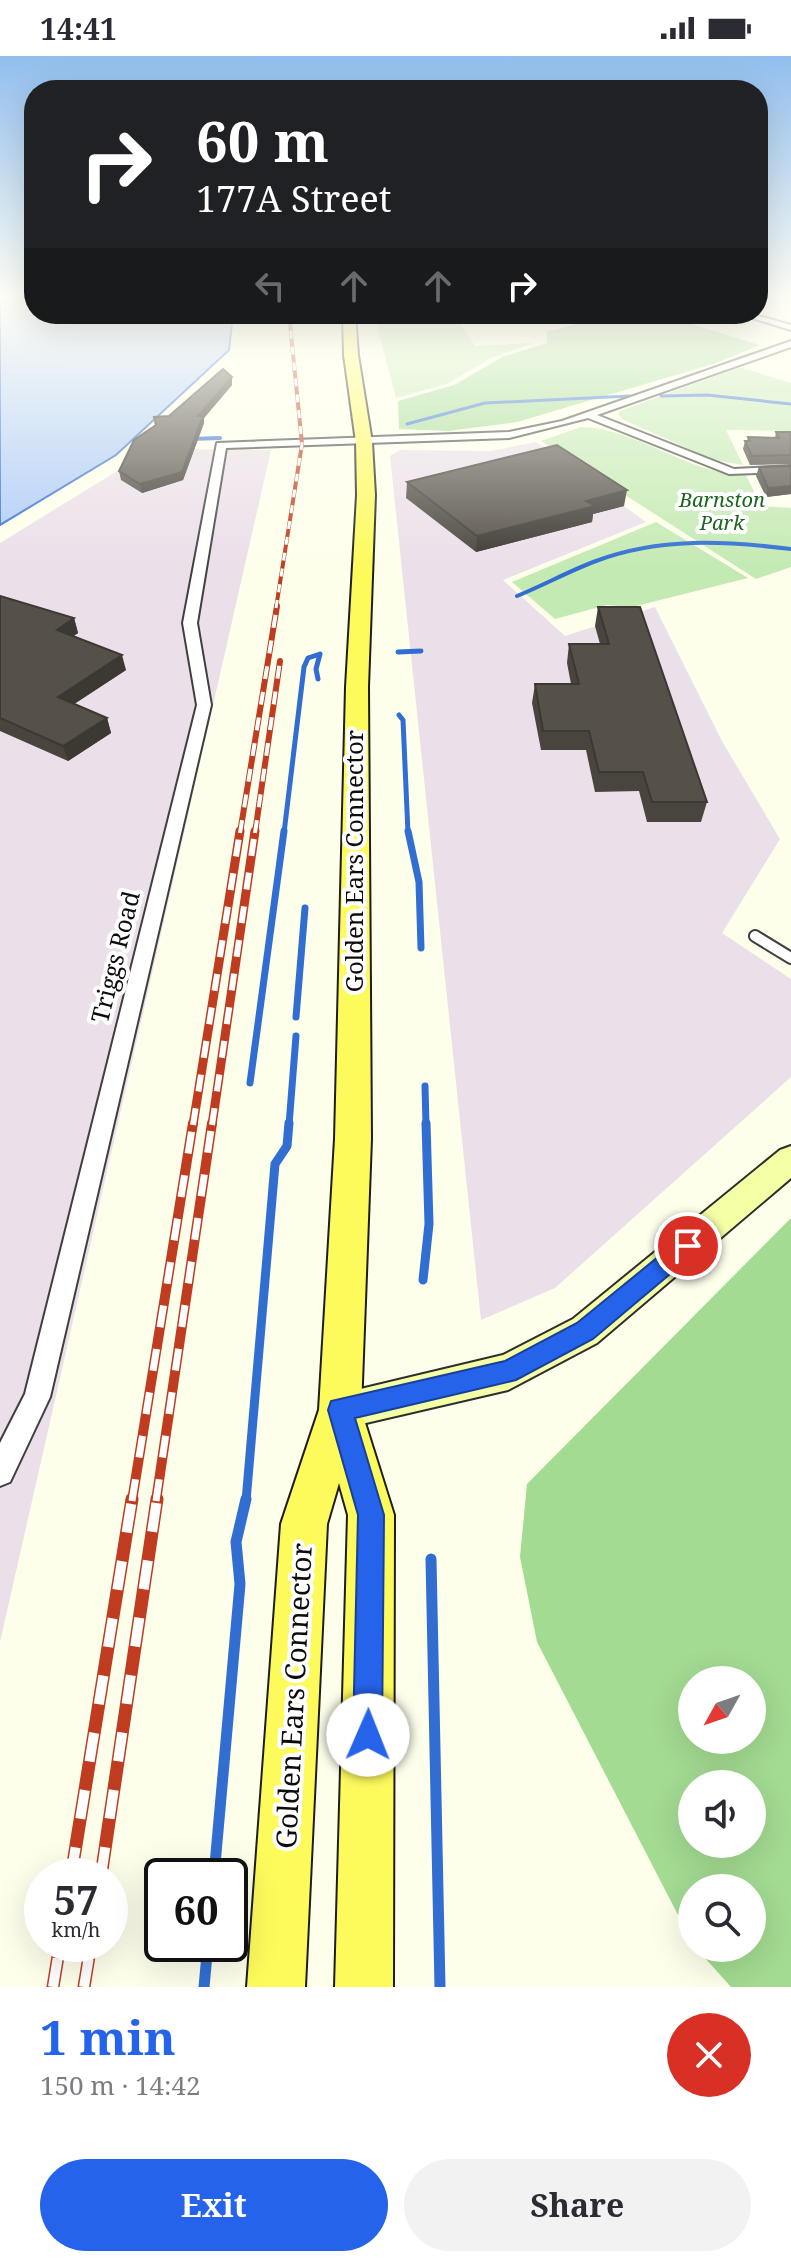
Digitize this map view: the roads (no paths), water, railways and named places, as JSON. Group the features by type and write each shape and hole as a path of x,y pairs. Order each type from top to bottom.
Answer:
{"main road":[{"name":"Golden Ears Connector","path":"276,1987 304,1524 340,1410 353,1139 357,687 366,495 364,442 356,387"},
{"name":"Golden Ears Connector","path":"340,1410 371,1515 364,1987"}],"street":[{"path":"364,442 509,435 565,423 668,387"},
{"path":"589,415 733,472 791,469"},
{"name":"Triggs Road","path":"0,1472 37,1397 204,705 190,623 221,445 364,442"},
{"path":"340,1410 508,1372 585,1331 791,1159"}],"lane":[{"path":"755,936 791,958"}],"water":[{"path":"0,387 189,387 116,455 0,525"}],"waterway":[{"path":"661,396 707,395 791,404"},
{"path":"407,424 485,403 629,396"},
{"path":"190,439 220,438"},
{"path":"517,596 596,561 644,548 717,543 791,549"},
{"path":"398,652 421,651"},
{"path":"284,833 304,667 308,658 320,654 316,669 318,679"},
{"path":"399,715 403,720 408,833"},
{"path":"250,1083 284,831"},
{"path":"408,831 419,882 421,948"},
{"path":"296,1017 305,908"},
{"path":"289,1125 296,1036"},
{"path":"425,1086 426,1125"},
{"path":"246,1501 275,1164 287,1146 289,1123"},
{"path":"423,1280 429,1224 426,1123"},
{"path":"216,1858 240,1584 236,1542 246,1499"},
{"path":"431,1559 440,1987"},
{"path":"204,1987 206,1962"}],"railway":[{"path":"276,608 302,444 296,387"},
{"path":"240,833 277,606"},
{"path":"255,833 280,661"},
{"path":"193,1125 240,831"},
{"path":"212,1125 255,831"},
{"path":"132,1501 193,1123"},
{"path":"156,1501 212,1123"},
{"path":"74,1858 132,1499"},
{"path":"104,1858 157,1499"},
{"path":"53,1987 57,1962"},
{"path":"84,1987 88,1962"}],"park label":[{"name":"Barnston Park","path":"722,512"}]}
